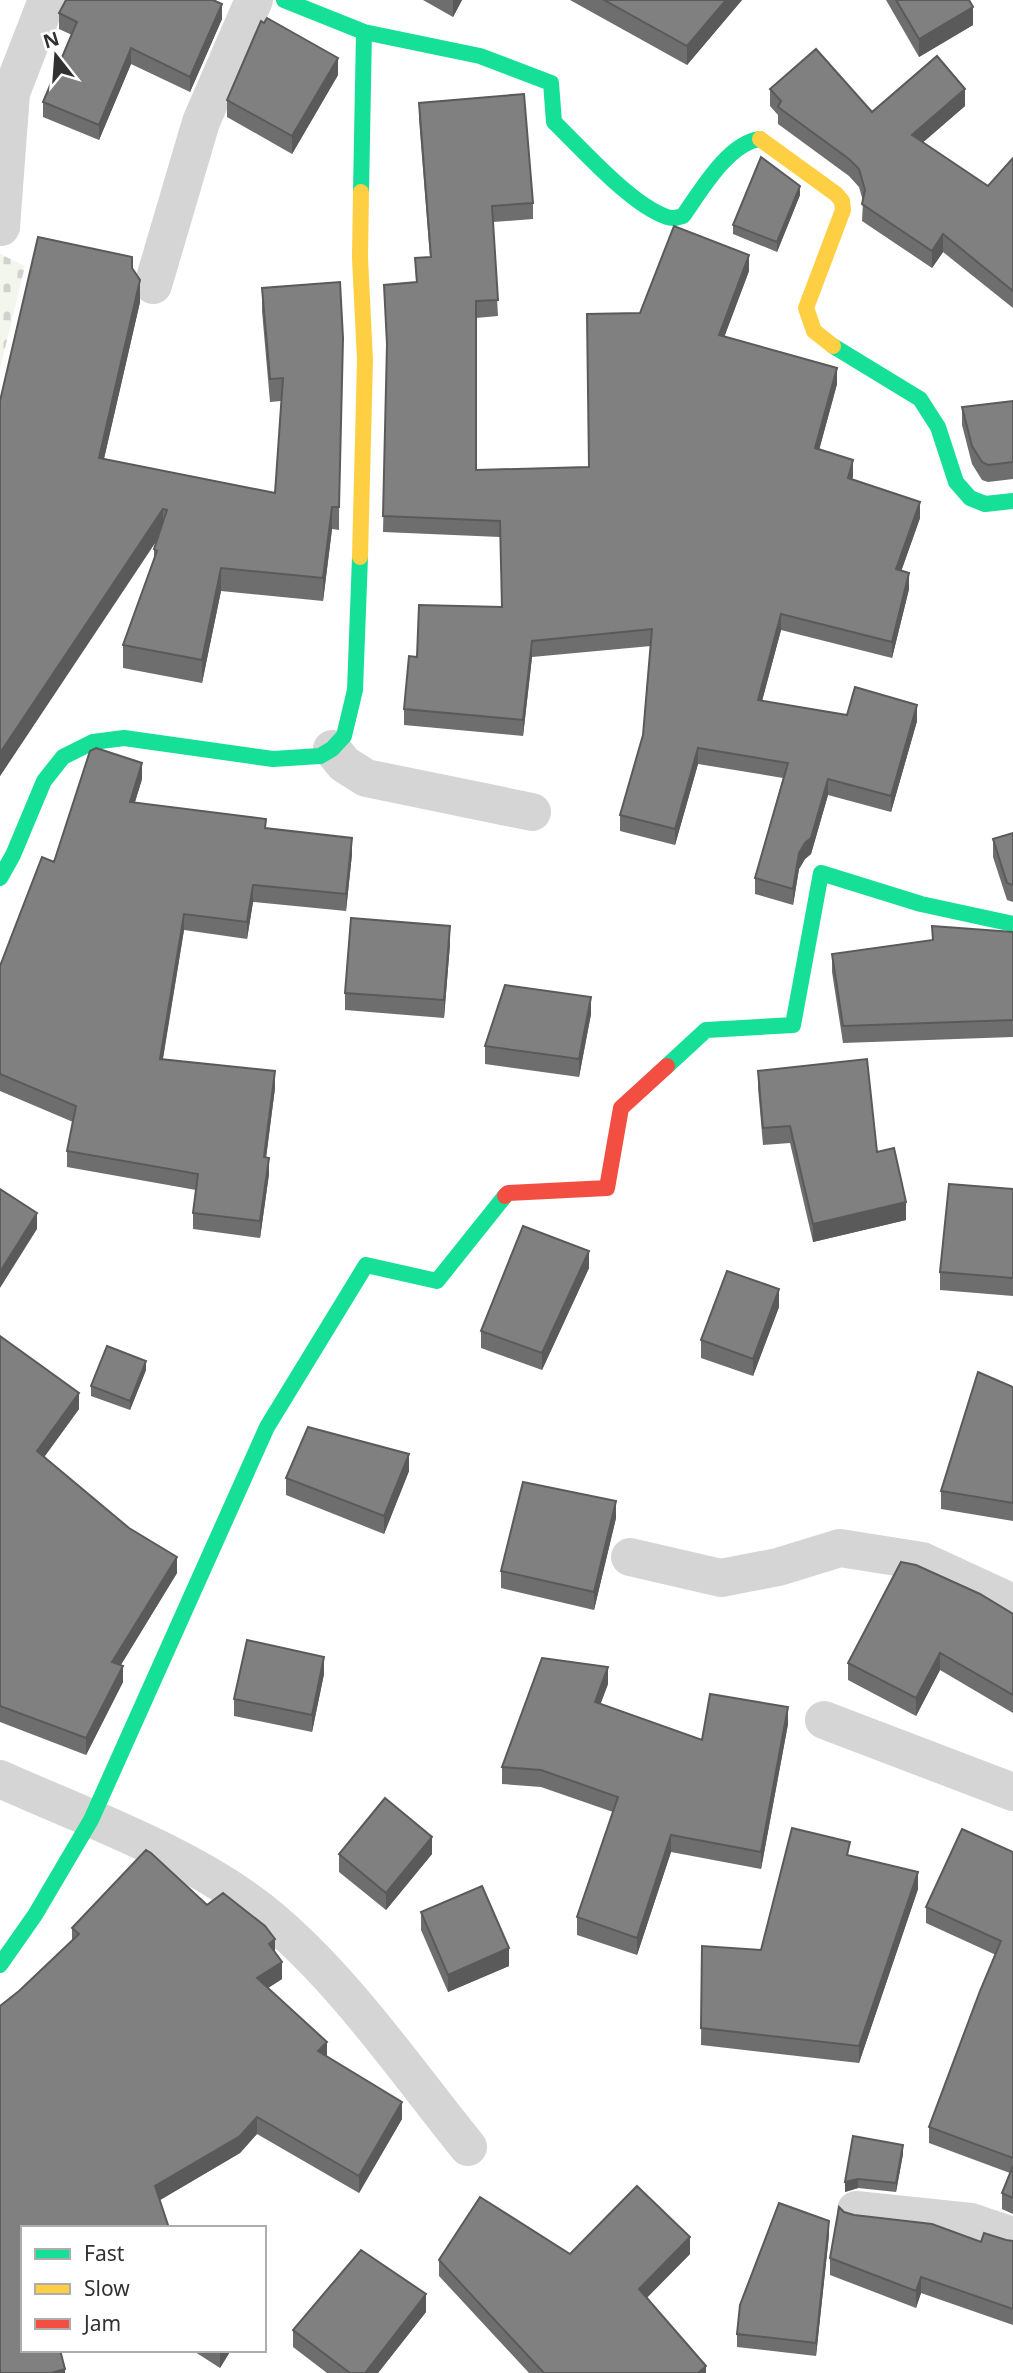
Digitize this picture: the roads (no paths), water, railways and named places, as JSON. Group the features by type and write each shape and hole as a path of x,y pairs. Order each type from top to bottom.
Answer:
{"street":[{"path":"1,227 11,93 47,0"},
{"path":"153,285 201,122 254,0"},
{"path":"284,0 364,32 480,56 551,83 554,122 641,202 666,217 676,219 683,216 729,156 749,140 761,139 842,201 843,210 806,309 814,331 824,341 920,400 931,413 957,485 968,498 984,504 1013,501"},
{"path":"0,878 13,855 44,781 63,757 93,742 124,738 273,759 320,756 332,749 344,736 355,690 364,435 365,360 360,258 364,32"},
{"path":"332,749 344,764 366,778 532,812"},
{"path":"0,1965 36,1915 91,1820 267,1427 366,1265 438,1281 508,1193 607,1188 621,1108 706,1030 793,1025 821,873 921,904 1013,924"},
{"path":"630,1557 721,1578 778,1567 840,1548 922,1561 1013,1603"},
{"path":"824,1720 1013,1792"},
{"path":"0,1779 145,1843 202,1873 260,1910 313,1956 468,2147"},
{"path":"856,2210 971,2222 1013,2236"}]}
